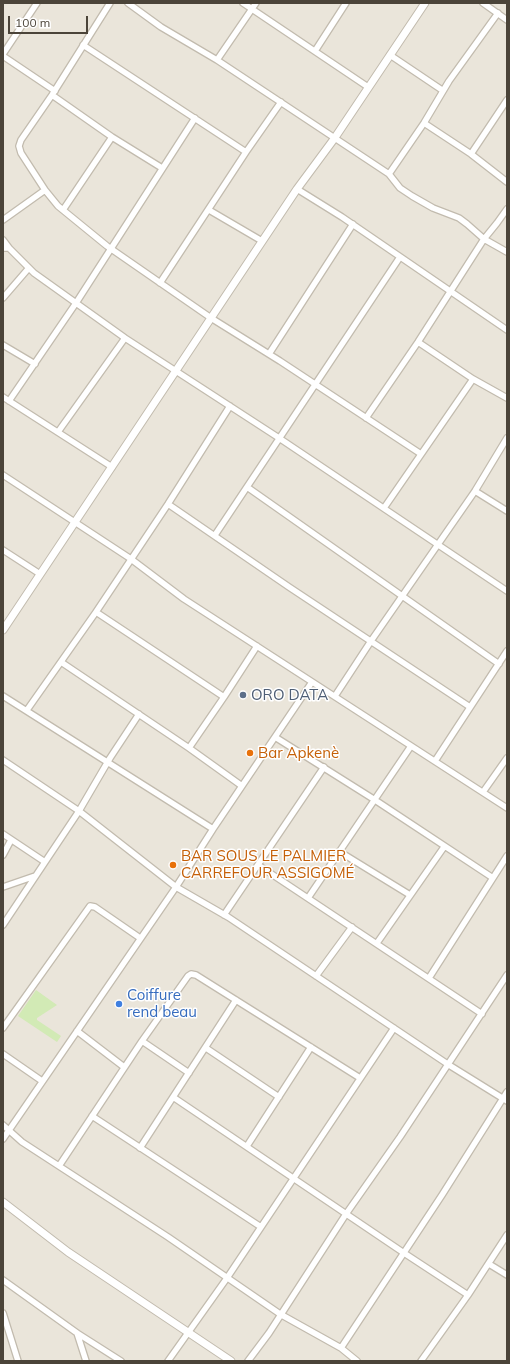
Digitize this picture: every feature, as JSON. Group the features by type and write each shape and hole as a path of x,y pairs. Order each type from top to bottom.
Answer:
{"street":[{"path":"37,3 4,51 54,93 112,137 162,168"},
{"path":"110,3 54,93 21,140 19,146 21,153 45,190 62,210 110,248 211,318 270,354 421,454"},
{"path":"128,3 161,27 217,60 388,174 400,188 412,196 433,208 459,218 484,239 507,252"},
{"path":"243,3 368,87"},
{"path":"217,60 256,3"},
{"path":"315,51 346,3"},
{"path":"3,630 262,241 297,189 334,139 425,3"},
{"path":"483,3 507,20"},
{"path":"388,174 424,123 442,90 498,13"},
{"path":"83,45 246,152"},
{"path":"390,55 442,90"},
{"path":"471,154 505,106 507,100"},
{"path":"160,283 246,152 281,102"},
{"path":"9,401 76,303 195,118"},
{"path":"424,123 471,154 507,182"},
{"path":"62,210 112,137"},
{"path":"297,189 353,224 507,330"},
{"path":"3,220 45,190"},
{"path":"366,418 418,342 484,239 507,209"},
{"path":"209,210 262,241"},
{"path":"270,354 353,224"},
{"path":"3,240 6,248 28,269 125,338 177,370 507,591"},
{"path":"215,536 400,257"},
{"path":"3,298 28,269"},
{"path":"58,432 125,338"},
{"path":"418,342 473,379 507,398"},
{"path":"3,344 35,364"},
{"path":"384,508 473,379"},
{"path":"3,397 112,467"},
{"path":"27,710 96,612 168,504 230,406"},
{"path":"335,696 437,544 475,491 507,438"},
{"path":"3,474 131,559 184,598 507,808"},
{"path":"247,487 499,664"},
{"path":"475,491 507,511"},
{"path":"168,504 288,587 470,707"},
{"path":"3,550 40,574"},
{"path":"96,612 224,697"},
{"path":"189,748 257,646"},
{"path":"435,760 507,651"},
{"path":"61,662 189,748 242,786"},
{"path":"3,1138 176,887 312,682"},
{"path":"3,696 213,830"},
{"path":"3,924 79,811 139,714"},
{"path":"275,737 324,767 493,878"},
{"path":"308,898 411,746"},
{"path":"483,792 507,758"},
{"path":"4,764 79,811 176,887 224,915 448,1065 505,1100"},
{"path":"224,915 324,767"},
{"path":"3,834 45,862"},
{"path":"3,855 11,840"},
{"path":"377,943 444,847"},
{"path":"340,852 410,895"},
{"path":"429,978 507,856"},
{"path":"258,865 482,1014"},
{"path":"3,887 35,876"},
{"path":"3,1028 90,906 95,906 140,938"},
{"path":"316,976 352,927"},
{"path":"59,1166 124,1067 188,976 191,974 196,975 360,1078"},
{"path":"248,1361 346,1214 400,1137 507,975"},
{"path":"140,1148 236,1000"},
{"path":"168,1361 227,1278 394,1028"},
{"path":"77,1031 124,1067"},
{"path":"142,1041 189,1073"},
{"path":"247,1146 311,1047"},
{"path":"206,1048 278,1097"},
{"path":"3,1054 42,1081"},
{"path":"340,1348 505,1100 507,1092"},
{"path":"173,1097 468,1295"},
{"path":"92,1116 261,1227"},
{"path":"3,1125 22,1142 168,1237 280,1314 340,1348 357,1361"},
{"path":"3,1202 68,1252 231,1361"},
{"path":"422,1361 489,1264 507,1235"},
{"path":"489,1264 507,1275"},
{"path":"3,1280 78,1333 121,1361"},
{"path":"3,1313 18,1361"},
{"path":"78,1333 86,1361"}],"shaded area":[{"path":"3,3 507,3 507,1361 3,1361"}],"green space":[{"path":"36,990 57,1005 37,1018 37,1020 61,1036 57,1042 18,1016"}],"place":[{"name":"ORO DATA","path":"243,695"},
{"name":"Bar Apkenè","path":"250,753"},
{"name":"BAR SOUS LE PALMIER CARREFOUR ASSIGOMÉ","path":"173,865"},
{"name":"Coiffure rend beau","path":"119,1004"}]}
